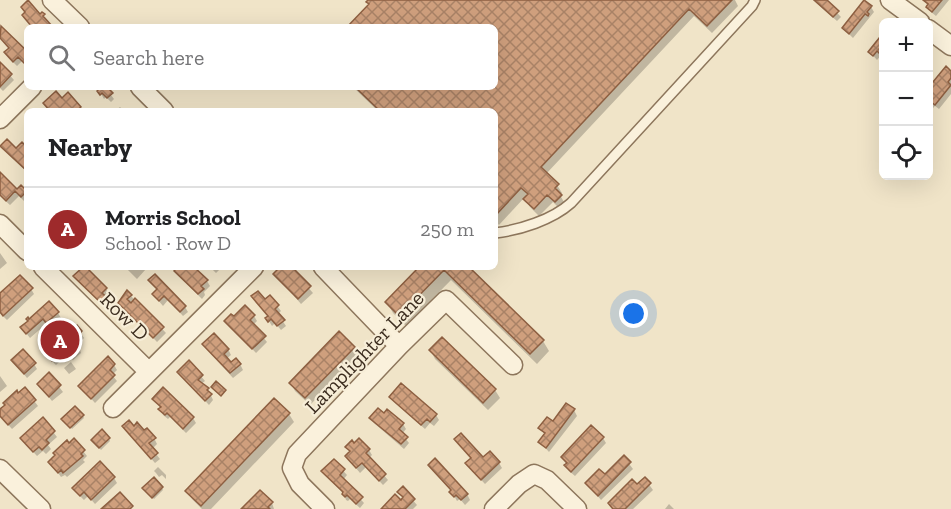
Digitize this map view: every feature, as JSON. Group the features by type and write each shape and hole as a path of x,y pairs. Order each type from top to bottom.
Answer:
{"street":[{"path":"52,0 77,24"},
{"path":"890,0 915,18"},
{"path":"933,33 951,46"},
{"path":"0,119 29,90"},
{"path":"143,90 161,108"},
{"path":"0,224 24,248"},
{"name":"Row D","path":"50,270 149,372"},
{"path":"113,408 251,270"},
{"path":"326,270 399,346"},
{"name":"Lamplighter Lane","path":"325,509 300,484 292,468 297,454 446,300 513,365"},
{"path":"0,469 41,509"},
{"path":"494,509 519,484 534,474 547,480 577,509"}],"lane":[{"path":"498,233 510,231 559,214 752,6 755,0"}],"building":[{"path":"28,0 40,14 42,12 45,14 43,16 50,24 30,24 22,15 25,12 21,7"},
{"path":"368,0 732,0 707,26 689,9 541,167 559,184 555,188 562,195 555,202 547,195 534,209 523,199 528,194 521,188 498,213 498,108 377,108 358,90 498,90 498,24 350,24 369,4 366,2"},
{"path":"814,0 827,0 839,11 833,17"},
{"path":"864,0 872,6 867,12 869,14 868,16 865,14 849,34 842,28"},
{"path":"923,0 942,0 932,12"},
{"path":"1,26 24,48 24,63 18,57 13,62 4,52 9,48 0,38"},
{"path":"879,38 879,53 877,51 873,56 868,52"},
{"path":"0,62 12,74 0,87"},
{"path":"946,66 951,71 951,78 948,82 951,85 935,105 933,104 933,82"},
{"path":"110,90 113,93 107,98 97,91"},
{"path":"56,91 62,98 68,92 81,107 47,108 43,103"},
{"path":"7,139 16,148 22,142 24,144 24,168 0,146"},
{"path":"0,172 17,189 21,185 24,188 24,194 21,197 15,191 6,201 0,195"},
{"path":"80,270 89,270 107,288 102,293 108,298 102,304 73,276"},
{"path":"197,270 208,280 201,286 204,289 198,294 174,271"},
{"path":"277,270 295,270 311,286 298,299 273,274"},
{"path":"416,270 444,270 399,316 385,302"},
{"path":"444,270 472,270 544,340 530,354"},
{"path":"155,274 186,306 180,312 164,296 159,301 152,294 157,289 148,280"},
{"path":"20,275 33,288 3,316 0,312 0,293"},
{"path":"127,290 132,295 127,299 131,303 135,298 164,327 153,338 118,303"},
{"path":"258,291 265,299 270,295 279,305 275,309 285,320 277,326 271,319 268,322 265,318 268,316 251,296"},
{"path":"49,301 59,312 46,323 43,319 26,334 20,327 28,321 26,319 28,317 29,319"},
{"path":"245,305 255,315 250,320 266,336 252,349 224,321 231,314 234,316"},
{"path":"77,325 82,331 75,342 79,347 69,356 64,350 52,361 46,354"},
{"path":"339,331 355,347 305,398 289,383"},
{"path":"214,333 229,349 224,354 231,362 236,358 241,364 230,373 202,344"},
{"path":"442,337 496,389 483,403 429,350"},
{"path":"23,349 36,363 24,374 11,360"},
{"path":"108,356 115,364 110,370 115,375 91,399 78,386"},
{"path":"189,360 203,375 198,380 209,388 207,390 212,394 205,401 177,372"},
{"path":"49,372 61,385 49,397 37,384"},
{"path":"216,381 226,390 221,396 211,387"},
{"path":"401,383 437,414 430,422 427,419 421,425 389,397"},
{"path":"25,387 36,400 8,425 0,416 0,409 17,390 18,393"},
{"path":"163,387 194,417 183,429 167,413 165,415 158,409 161,407 152,399"},
{"path":"274,398 290,413 201,506 185,491"},
{"path":"566,403 575,409 546,448 538,442 545,433 538,428 547,417 553,421"},
{"path":"75,406 84,415 70,428 61,419"},
{"path":"378,408 384,413 387,409 404,423 399,429 408,437 401,444 369,418"},
{"path":"43,417 55,431 46,440 49,443 42,450 39,447 33,452 20,438"},
{"path":"129,420 134,426 137,422 144,430 147,428 156,438 149,443 158,453 151,459 122,426"},
{"path":"591,425 604,437 571,472 564,465 567,463 561,457"},
{"path":"102,429 110,438 99,448 91,440"},
{"path":"461,433 483,457 490,451 500,462 481,480 465,463 471,458 454,439"},
{"path":"74,438 85,450 81,454 83,456 63,473 61,470 58,473 48,462 55,455 53,453 67,440 69,443"},
{"path":"359,438 370,449 366,453 386,474 379,481 362,463 356,468 345,456 350,451 345,447 352,440 354,443"},
{"path":"624,455 631,462 598,496 585,483 599,469 605,474"},
{"path":"435,458 468,494 461,500 449,492 451,490 428,465"},
{"path":"334,459 345,469 340,475 363,497 356,504 347,495 345,497 343,492 321,471"},
{"path":"100,461 115,477 91,500 84,492 80,496 72,488"},
{"path":"154,477 163,487 152,498 142,488"},
{"path":"645,477 651,483 625,509 613,509 608,503 632,479 637,484"},
{"path":"403,486 415,499 405,509 381,509 395,494 401,500 403,497 397,492"},
{"path":"260,490 273,502 268,507 270,509 241,509"},
{"path":"120,492 133,506 130,509 101,509"}],"place":[{"name":"Morris School","path":"60,340"}]}
